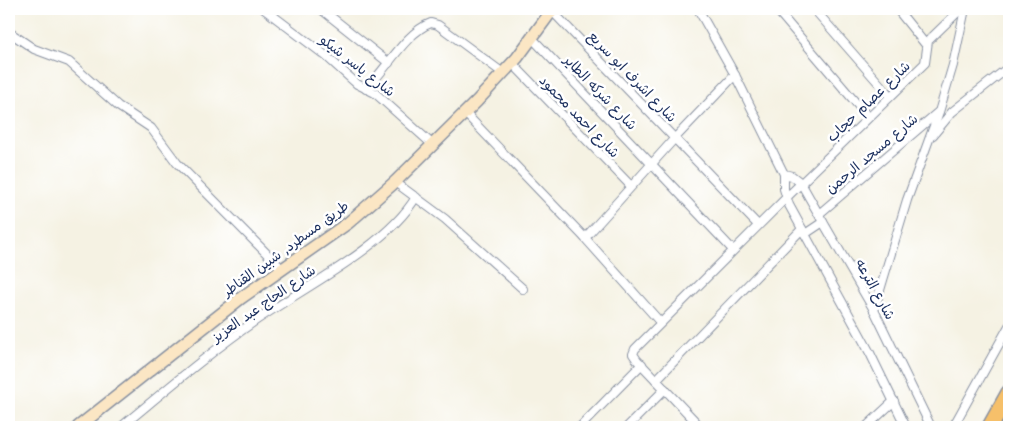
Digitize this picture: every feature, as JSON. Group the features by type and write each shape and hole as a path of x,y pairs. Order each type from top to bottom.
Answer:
{"highway":[{"path":"990,427 1009,393"}],"main road":[{"name":"طريق مسطرد, شبين القناطر","path":"78,427 281,268 348,223 398,184 512,64 552,10"}],"street":[{"name":"شارع ياسر شيكو","path":"264,9 326,56 357,84 375,93 433,145"},
{"path":"321,9 389,63"},
{"path":"698,9 736,75 784,174 784,189 787,197 870,353 906,427"},
{"path":"776,9 868,117"},
{"path":"814,9 890,96"},
{"path":"898,9 926,45"},
{"name":"شارع عصام حجاب","path":"642,364 634,354 635,349 758,225 925,63 926,45 931,36 961,9"},
{"path":"874,310 907,200 939,112 965,9"},
{"name":"شارع اشرف ابو سريع","path":"552,10 758,225"},
{"path":"366,89 405,44 424,26 431,23 438,25 502,74"},
{"path":"9,32 34,49 69,62 118,106 151,128 159,136 177,163 281,268"},
{"name":"شارع شركه الطاير","path":"532,38 733,250"},
{"name":"شارع احمد محمود","path":"512,64 631,186"},
{"path":"929,141 952,112 1009,67"},
{"path":"585,238 674,138 736,75"},
{"name":"شارع مسجد الرحمن","path":"819,214 939,112"},
{"path":"465,113 585,238 660,322"},
{"name":"شارع الترعه","path":"784,174 792,176 801,184 819,214 874,310 931,427"},
{"path":"398,184 445,219 523,289"},
{"name":"شارع الحاج عبد العزيز","path":"121,427 232,338 367,246 404,214 414,195"},
{"path":"656,380 804,232 823,222"},
{"path":"953,427 1009,326"},
{"path":"580,427 642,364 696,422"},
{"path":"627,427 664,389"},
{"path":"866,427 894,401"}],"lane":[{"path":"1006,427 1009,420"}]}
